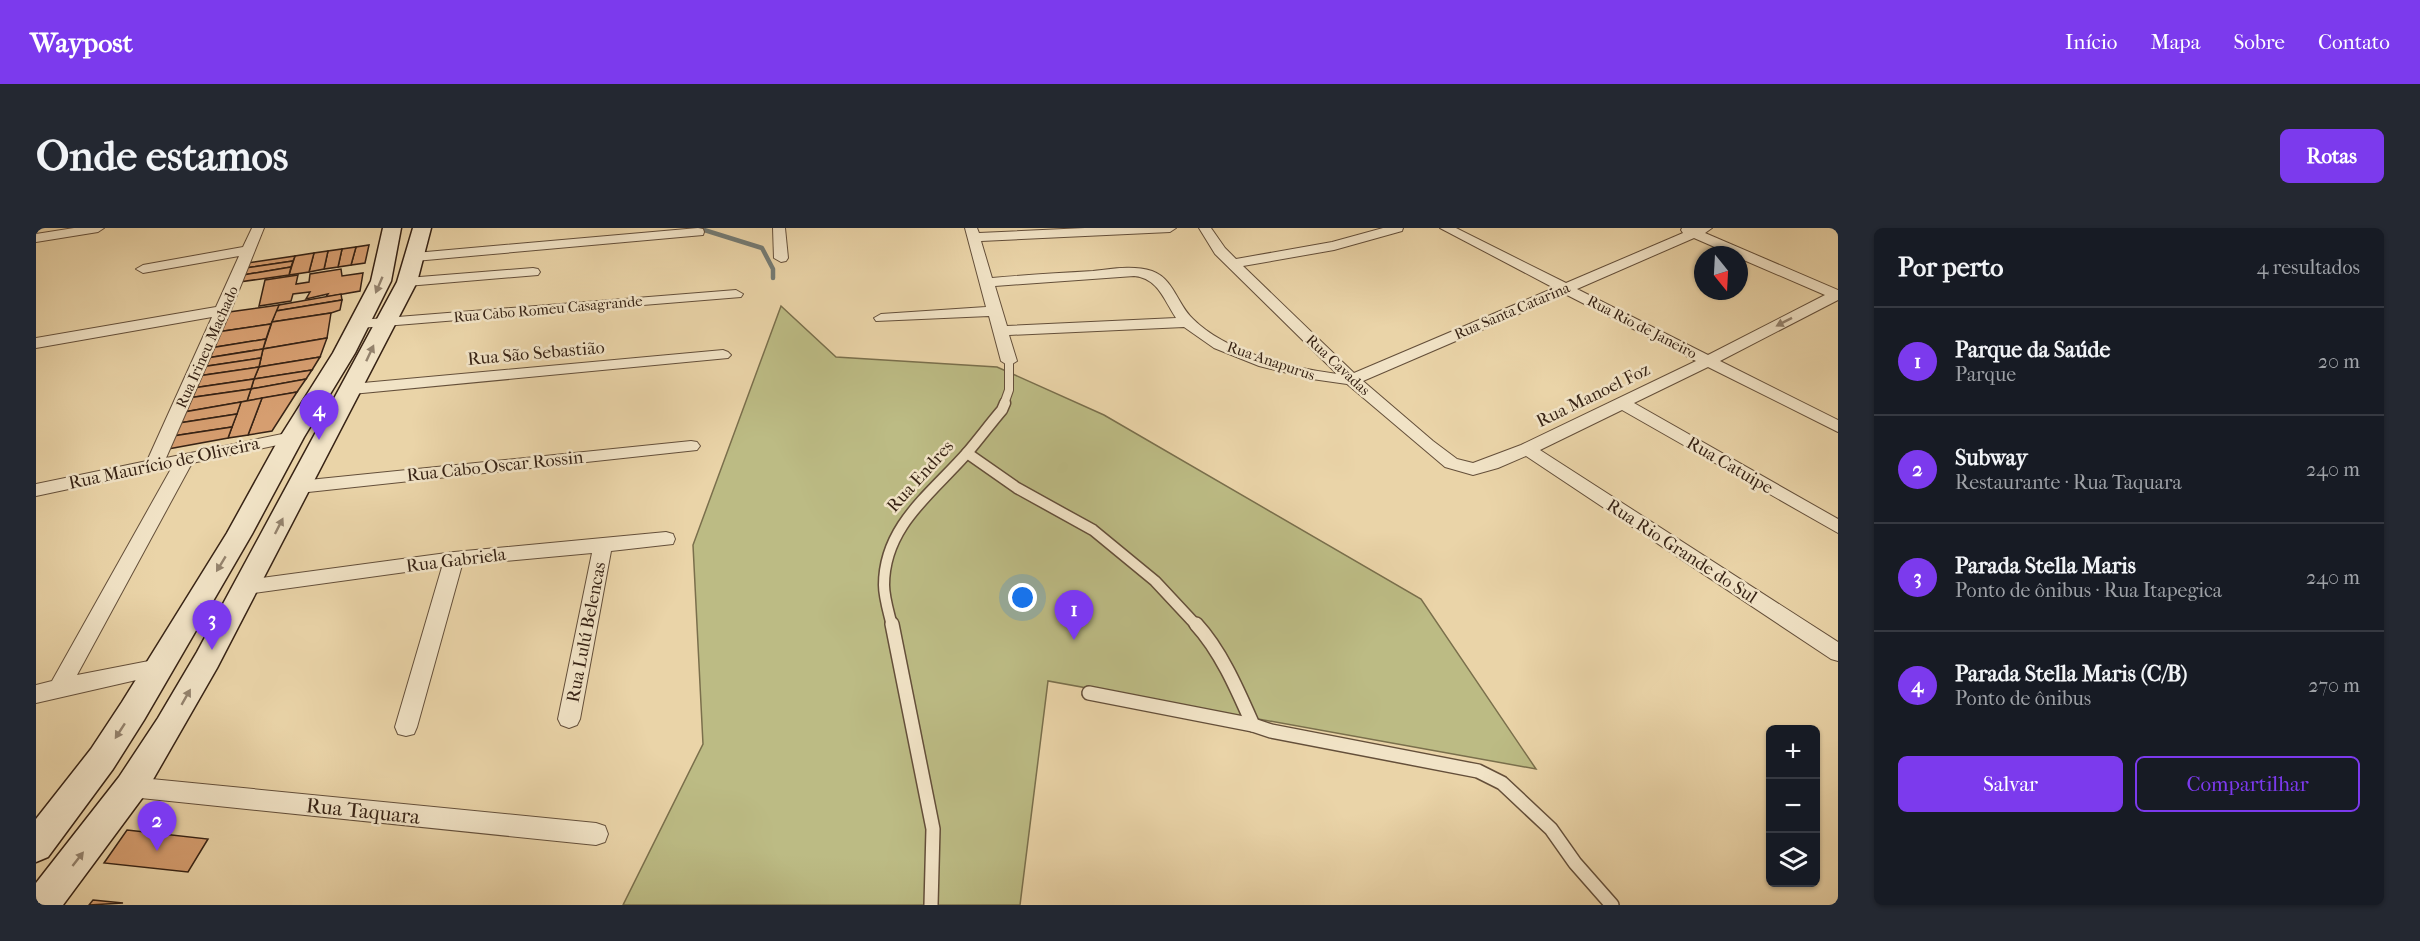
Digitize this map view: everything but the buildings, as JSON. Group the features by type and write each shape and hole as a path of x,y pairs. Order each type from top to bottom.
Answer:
{"main road":[{"path":"41,905 131,787 169,728 352,389 373,323 392,228"},
{"path":"36,846 102,759 239,534 292,437 411,269 422,228"}],"street":[{"path":"36,238 98,228"},
{"name":"Rua Irineu Machado","path":"154,465 224,310 258,228"},
{"path":"780,228 781,258"},
{"path":"972,232 1170,228"},
{"name":"Rua Cavadas","path":"1205,228 1220,251 1352,380 1451,464 1473,469 1492,464"},
{"path":"1233,264 1334,246 1397,228"},
{"name":"Rua Rio de Janeiro","path":"1446,228 1838,427"},
{"path":"1694,230 1837,295"},
{"name":"Rua Santa Catarina","path":"1352,380 1694,230"},
{"path":"411,269 698,232"},
{"name":"Rua Endres","path":"972,232 1009,361"},
{"path":"143,269 250,250"},
{"path":"411,269 533,272"},
{"name":"Rua Anapurus","path":"988,282 1149,274 1161,283 1187,322 1235,351 1328,379 1352,380"},
{"name":"Rua Cabo Romeu Casagrande","path":"373,323 736,294"},
{"name":"Rua Manoel Foz","path":"1492,464 1709,361 1837,295"},
{"path":"36,343 224,310"},
{"path":"881,318 996,311"},
{"path":"1002,331 1187,322"},
{"name":"Rua São Sebastião","path":"352,389 723,356"},
{"name":"Rua Catuipe","path":"1622,403 1838,527"},
{"name":"Rua Maurício de Oliveira","path":"37,492 186,458 292,437"},
{"name":"Rua Cabo Oscar Rossin","path":"299,487 691,446"},
{"name":"Rua Rio Grande do Sul","path":"1527,449 1838,653"},
{"path":"59,687 186,458"},
{"name":"Rua Gabriela","path":"247,587 454,560 666,539"},
{"name":"Rua Lulú Belencas","path":"569,719 603,545"},
{"path":"406,727 454,560"},
{"path":"36,694 59,687 159,667"},
{"name":"Rua Taquara","path":"131,787 596,834"}],"lane":[{"name":"Rua Endres","path":"931,905 933,829 884,586 888,555 898,530 919,502 966,453 1002,410 1009,390 1009,361"},
{"path":"966,453 1017,488 1093,530 1155,581 1205,634 1237,690 1253,725"},
{"path":"1089,693 1478,771 1502,783 1551,829 1575,863 1612,905"}],"shaded area":[{"path":"781,306 836,357 997,367 1104,415 1421,599 1536,769 1048,681 1020,905 623,905 703,744 693,545"}],"waterway":[{"path":"698,228 762,248 773,269 773,278"}],"place":[{"name":"Parada Stella Maris (C/B)","path":"319,440"},
{"name":"Parque da Saúde","path":"1074,640"},
{"name":"Parada Stella Maris","path":"212,650"},
{"name":"Subway","path":"157,851"}]}
